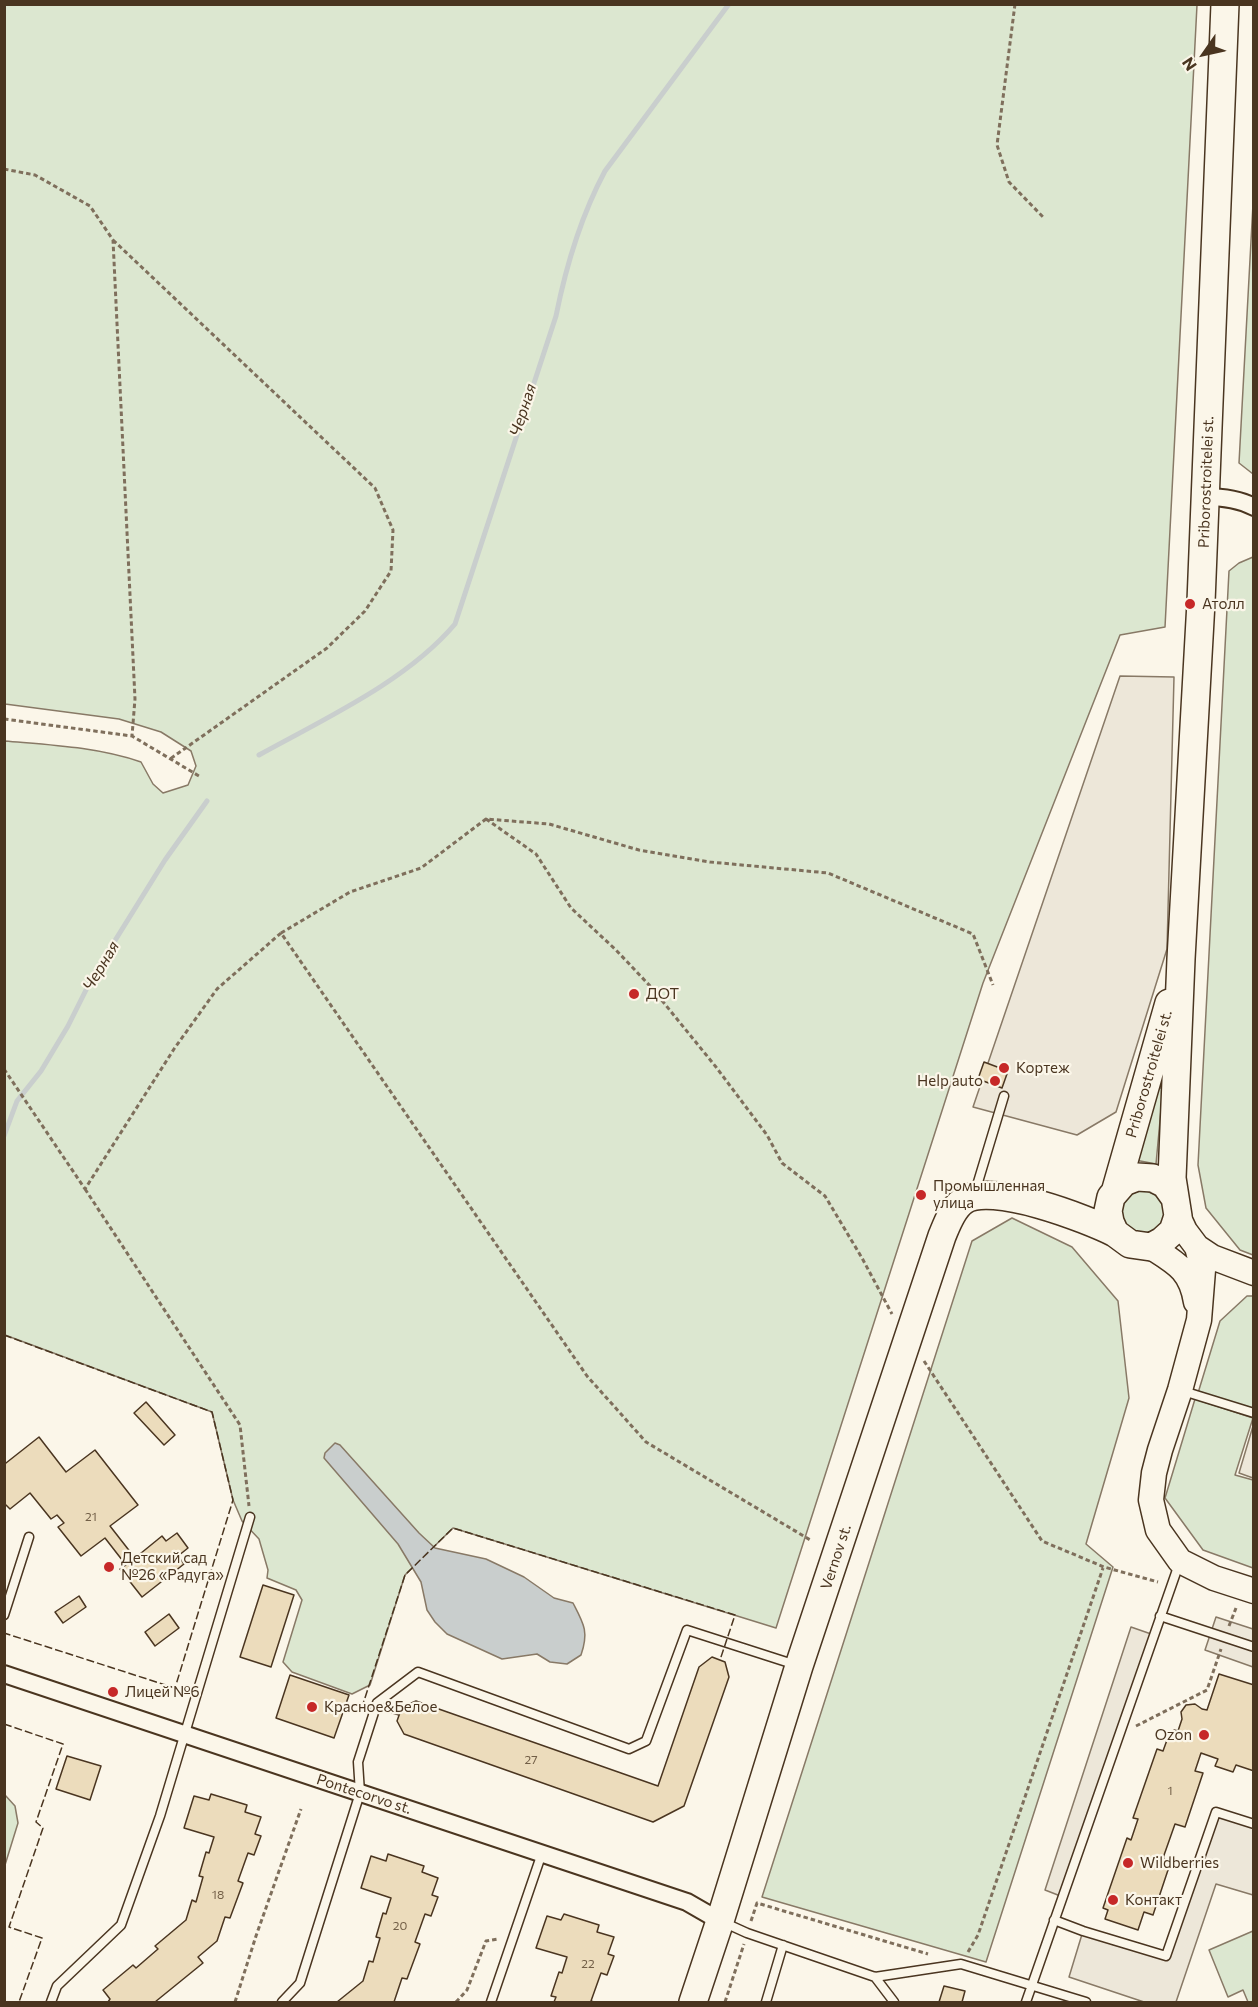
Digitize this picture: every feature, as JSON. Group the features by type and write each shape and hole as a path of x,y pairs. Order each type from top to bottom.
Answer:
{"main road":[{"name":"Priborostroitelei st.","path":"1177,1207 1172,1178 1205,497 1225,4"},
{"name":"Priborostroitelei st.","path":"1114,1193 1181,959"},
{"path":"974,1195 987,1194 1048,1207 1097,1224 1130,1244 1151,1246 1162,1241 1173,1231 1177,1207 1165,1184 1153,1178 1137,1177 1124,1182 1114,1193 1097,1204 1083,1207 1048,1207"},
{"path":"1114,1193 1108,1211 1115,1233"},
{"name":"Vernov st.","path":"693,2002 799,1666 942,1236 952,1213 963,1201 974,1195"}],"street":[{"path":"1205,497 1221,497 1254,507"},
{"path":"1177,1207 1185,1231 1197,1247 1212,1257 1254,1273"},
{"path":"1151,1246 1180,1265 1190,1279 1199,1320"},
{"path":"1197,1247 1203,1270 1199,1320 1180,1390 1160,1450 1154,1473 1151,1500 1158,1530 1180,1561 1214,1578 1254,1591"},
{"name":"Pontecorvo st.","path":"4,1674 687,1902 720,1921"}],"lane":[{"path":"974,1195 1004,1096"},
{"path":"1180,1390 1254,1413"},
{"path":"51,2002 57,1986 121,1925 160,1816 250,1517"},
{"path":"4,1615 29,1537"},
{"path":"1026,2002 1180,1561"},
{"path":"1160,1616 1254,1647"},
{"path":"282,2002 300,1983 360,1793 358,1761 376,1703 418,1672 629,1749 646,1741 687,1630 799,1666"},
{"path":"1054,1920 1166,1956 1216,1812 1254,1824"},
{"path":"491,2002 542,1853"},
{"path":"720,1921 747,1933 875,1977 961,1964 1086,2002"},
{"path":"766,2002 783,1945"},
{"path":"875,1977 894,2002"}],"path":[{"path":"1015,4 997,145 1009,182 1044,218"},
{"path":"4,170 34,175 90,206 113,240 375,488 393,530 391,571 365,611 327,648 170,759"},
{"path":"113,240 135,699 132,736"},
{"path":"4,719 132,736 199,776"},
{"path":"486,819 536,854 571,908 651,987 716,1067 767,1135 783,1163 825,1196 888,1307 1042,1541 1104,1567 1163,1584"},
{"path":"85,1189 174,1049 217,989 281,933 350,892 421,867 486,819 549,824 639,850 710,862 828,873 973,934 993,985"},
{"path":"281,933 587,1376 646,1442 812,1541"},
{"path":"4,1069 240,1425 250,1517"},
{"path":"725,2002 756,1903 961,1964 978,1935 1104,1567"},
{"path":"1119,1735 1206,1690 1217,1662"},
{"path":"235,2002 301,1809"},
{"path":"456,2002 467,1990 486,1941 515,1937"}],"green space":[{"path":"4,5 1197,5 1165,627 1120,635 983,983 776,1628 453,1528 405,1575 370,1685 352,1694 292,1672 283,1662 302,1600 296,1590 267,1578 268,1570 259,1539 242,1521 233,1500 212,1412 5,1335 5,741 91,750 141,762 153,784 163,793 188,785 196,766 191,751 161,732 119,719 5,704"},
{"path":"1253,204 1254,474 1239,463"},
{"path":"1254,557 1253,1255 1240,1250 1206,1208 1198,1165 1229,571 1239,563"},
{"path":"1158,1088 1163,1088 1156,1164 1135,1160"},
{"path":"1143,1191 1158,1197 1164,1212 1158,1227 1143,1233 1128,1227 1122,1212 1128,1197"},
{"path":"1012,1218 1072,1247 1118,1301 1129,1398 1086,1544 1113,1567 986,1962 762,1897 972,1241"},
{"path":"1247,1296 1253,1296 1253,1410 1198,1393 1220,1321"},
{"path":"1195,1399 1253,1418 1235,1475 1253,1480 1253,1568 1203,1550 1165,1498"},
{"path":"5,1795 15,1806 18,1823 5,1865"},
{"path":"1253,1931 1253,2002 1248,2002 1243,1990 1228,1997 1209,1950"}],"shaded area":[{"path":"1120,676 1174,677 1167,949 1116,1112 1077,1135 973,1107"},
{"path":"1253,1426 1254,1478 1239,1473"},
{"path":"335,1443 340,1445 435,1548 486,1559 524,1577 554,1598 573,1603 585,1634 581,1655 567,1664 550,1662 537,1654 502,1659 447,1634 427,1610 421,1582 398,1544 324,1458 325,1453"},
{"path":"1216,1617 1253,1629 1253,1667 1205,1650"},
{"path":"1131,1627 1154,1635 1063,1897 1045,1890"},
{"path":"1216,1812 1253,1824 1253,1895 1216,1884 1176,2002 1144,2002 1069,1977 1083,1931 1166,1956"}],"building":[{"path":"984,1062 1008,1071 1002,1088 978,1079"},
{"path":"146,1402 175,1435 164,1445 134,1413"},
{"path":"39,1437 66,1472 95,1450 138,1505 110,1526 135,1558 162,1536 166,1541 177,1533 188,1548 178,1556 184,1564 142,1597 120,1569 126,1565 105,1538 81,1556 58,1527 64,1523 57,1515 51,1519 30,1493 10,1509 4,1506 4,1462 6,1463"},
{"path":"263,1585 294,1595 271,1667 240,1657"},
{"path":"79,1596 86,1607 63,1623 55,1612"},
{"path":"169,1614 179,1628 155,1646 145,1632"},
{"path":"712,1657 725,1662 729,1677 684,1806 653,1822 404,1734 397,1721 402,1707 416,1701 658,1786 699,1667"},
{"path":"1219,1674 1254,1685 1254,1771 1236,1765 1233,1772 1215,1766 1218,1759 1201,1753 1195,1771 1203,1773 1185,1827 1175,1824 1163,1858 1171,1861 1153,1915 1144,1912 1138,1930 1105,1919 1108,1910 1103,1908 1127,1838 1131,1840 1138,1819 1133,1818 1157,1749 1163,1751 1167,1740 1171,1741 1174,1730 1178,1731 1182,1719 1181,1712 1186,1705 1195,1704 1207,1710"},
{"name":"Красное&Белое","path":"290,1675 349,1695 334,1738 276,1718"},
{"path":"67,1756 101,1766 90,1800 56,1789"},
{"path":"211,1794 247,1805 245,1812 261,1817 255,1834 261,1836 254,1855 248,1853 238,1881 243,1883 230,1918 225,1917 217,1941 198,1957 203,1963 155,2002 108,2002 110,1999 103,1990 133,1965 136,1968 158,1949 155,1946 186,1920 192,1900 196,1902 203,1877 199,1876 206,1852 209,1853 214,1837 184,1828 194,1796 209,1800"},
{"path":"388,1854 424,1866 422,1872 438,1878 432,1895 438,1897 431,1916 425,1914 415,1942 420,1944 407,1979 402,1978 394,2002 337,2002 363,1981 369,1961 373,1962 380,1938 376,1937 383,1913 386,1914 391,1898 361,1888 371,1856 386,1861"},
{"path":"564,1914 599,1925 597,1932 614,1937 608,1954 614,1956 607,1975 601,1973 591,2001 594,2002 554,2002 556,1997 551,1996 567,1957 536,1948 547,1916 561,1920"},
{"path":"944,1986 965,1991 962,2002 939,2002"}],"waterway":[{"name":"Черная","path":"259,755 337,713 389,681 435,645 455,624 556,316 564,279 589,206 605,171 729,4"},
{"name":"Черная","path":"4,1136 17,1101 41,1071 68,1026 93,976 165,860 207,801"}],"fence":[{"path":"4,1335 212,1412 233,1500 175,1688 4,1633"},
{"path":"399,1715 363,1704 405,1575 453,1528 735,1615 720,1660"},
{"path":"4,1724 63,1744 36,1822 43,1828 9,1927 42,1938 19,2002"}],"place":[{"name":"Атолл","path":"1190,604"},
{"name":"ДОТ","path":"634,994"},
{"name":"Кортеж","path":"1004,1068"},
{"name":"Help auto","path":"995,1081"},
{"name":"Промышленная улица","path":"921,1195"},
{"name":"Детский сад №26 «Радуга»","path":"109,1567"},
{"name":"Лицей №6","path":"113,1692"},
{"name":"Красное&Белое","path":"312,1707"},
{"name":"Ozon","path":"1204,1735"},
{"name":"Wildberries","path":"1128,1863"},
{"name":"Контакт","path":"1113,1900"}]}
